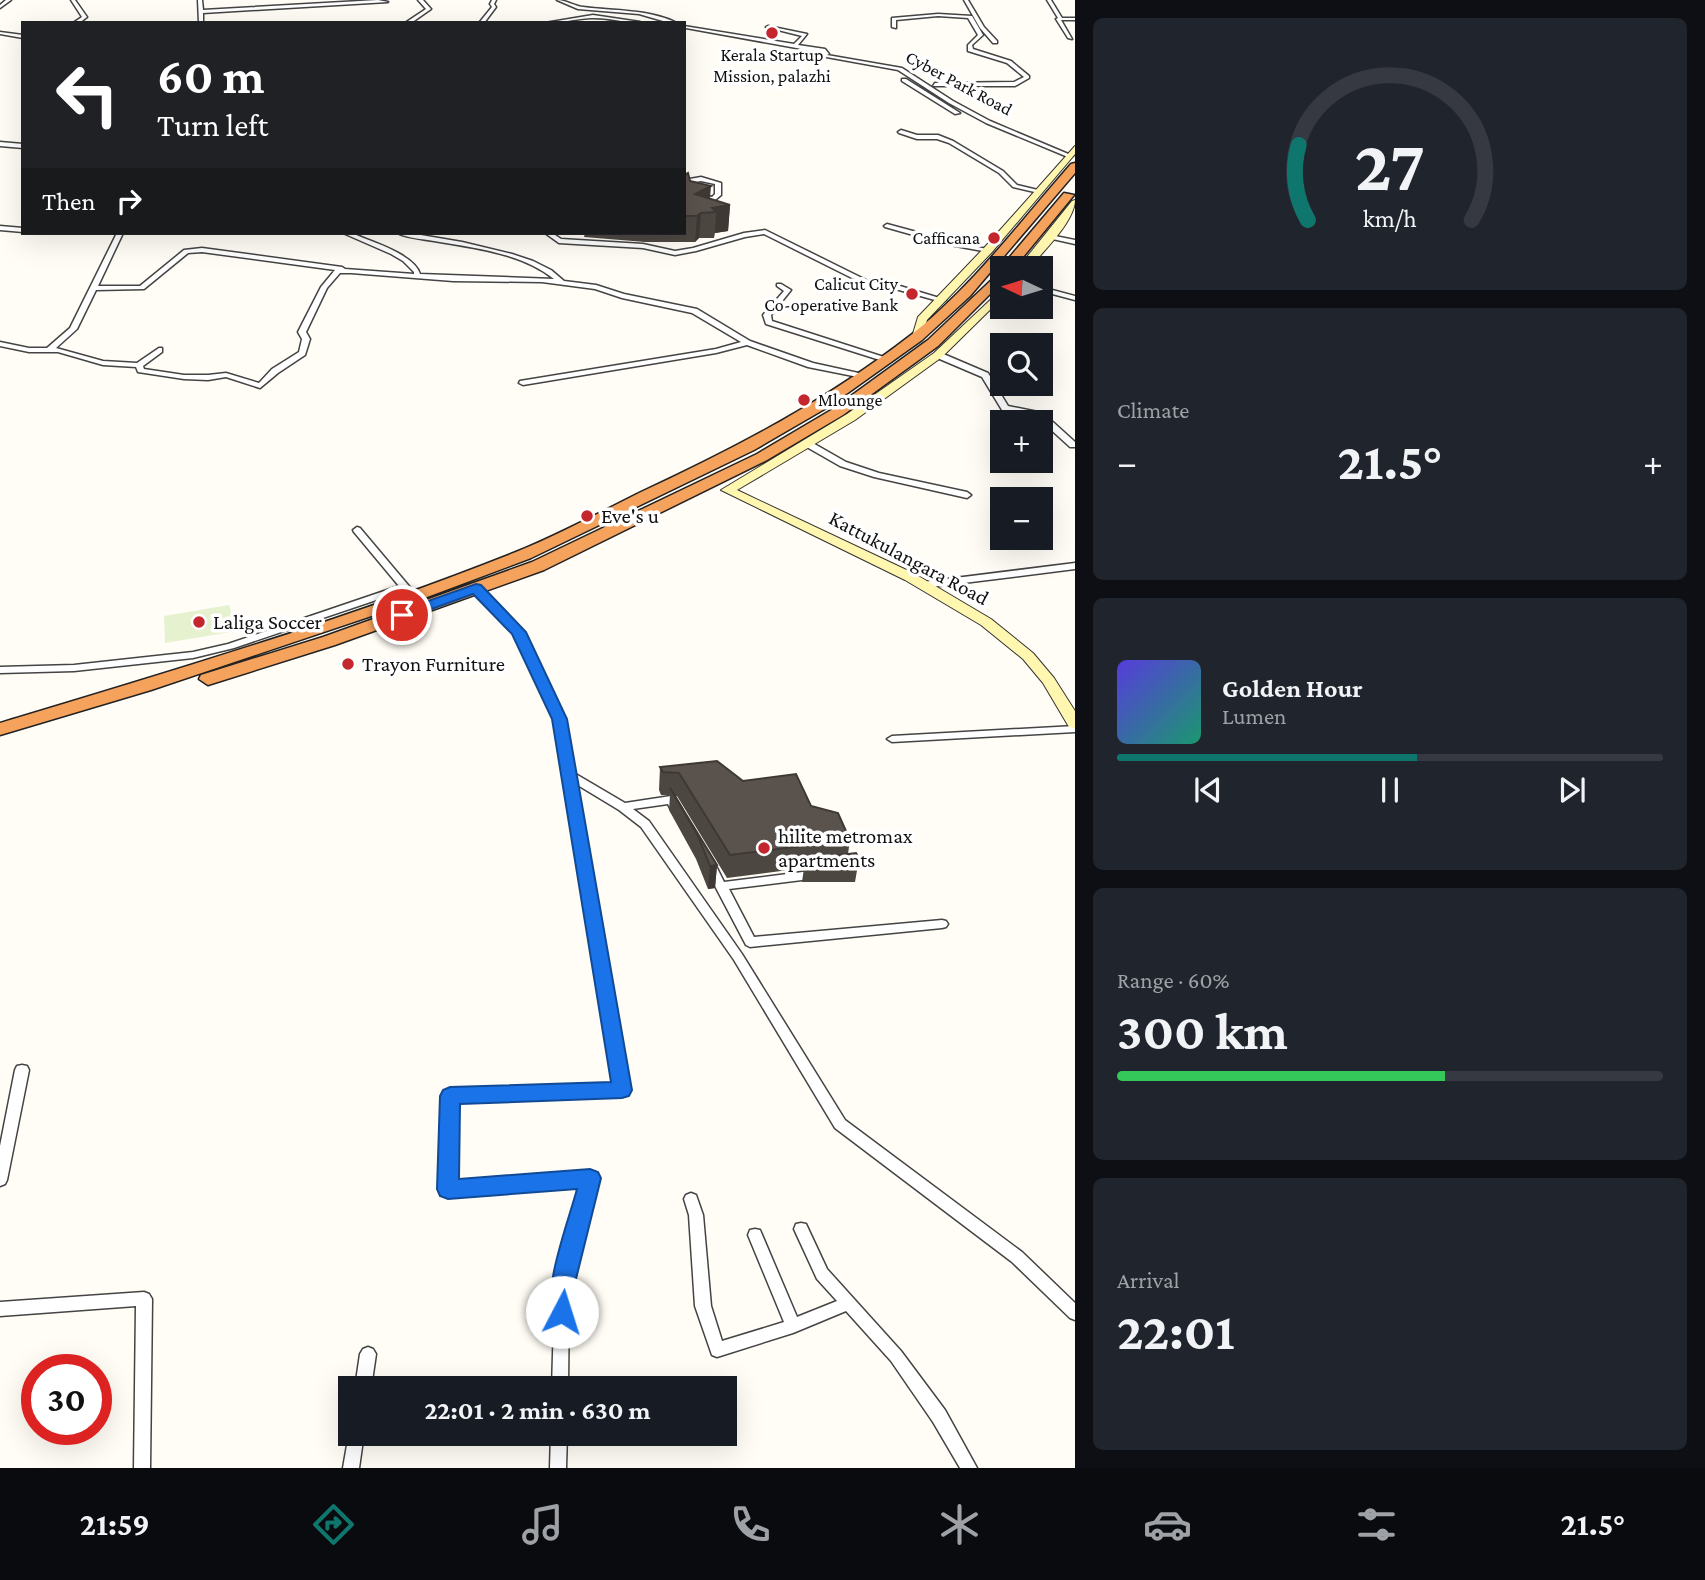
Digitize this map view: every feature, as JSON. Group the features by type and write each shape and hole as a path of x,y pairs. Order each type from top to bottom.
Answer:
{"highway":[{"path":"0,729 144,686 525,554 698,473 823,404 917,337 965,293 1074,155"},
{"path":"1019,256 1072,205 1075,186"},
{"path":"0,743 329,641 538,566 784,444 838,412 933,342 990,288"}],"street":[{"path":"73,0 85,17 78,21"},
{"path":"200,0 201,21"},
{"path":"200,12 386,2 380,0"},
{"path":"410,21 429,9 420,0"},
{"path":"483,21 494,7 494,0"},
{"path":"553,0 566,9 624,13 650,21"},
{"path":"559,0 578,8 639,13 669,21"},
{"path":"966,0 983,32"},
{"path":"1049,0 1061,19"},
{"path":"894,27 893,21 899,18 957,15 970,17 995,42"},
{"path":"560,21 593,16 627,21"},
{"path":"1061,19 1058,19 1070,38"},
{"path":"1061,19 1075,19"},
{"path":"768,27 806,36 796,46"},
{"path":"686,28 796,46 900,69 951,102 1013,134 1047,148 1074,155"},
{"path":"686,28 800,53 825,54"},
{"path":"935,85 1015,84 1027,77 1009,62 970,50 970,45 983,32"},
{"path":"1,35 21,35"},
{"path":"800,53 806,48"},
{"name":"Cyber Park Road","path":"825,54 900,65 958,102 1074,155"},
{"path":"904,80 938,104 1030,147 1047,148"},
{"path":"901,132 917,137 938,136 1001,172 1015,186 1044,193"},
{"path":"0,144 21,146"},
{"path":"686,182 701,179 718,183 718,195 713,199 691,194"},
{"path":"917,337 922,318 1044,193"},
{"path":"1034,256 1051,237 1072,205"},
{"path":"887,226 945,242 988,250"},
{"path":"0,228 21,230"},
{"path":"551,235 559,241 650,247 675,253 765,232 866,283 908,290 942,300"},
{"path":"49,350 73,329 119,235"},
{"path":"350,235 405,260 417,271 417,276"},
{"path":"411,235 497,250 554,273 561,282"},
{"path":"1051,237 1075,242"},
{"path":"94,288 142,288 186,251 194,250 351,271 494,281 561,282 596,287 694,311 747,343 811,365 863,376"},
{"path":"139,365 141,370 148,373 214,380 226,375 260,386 275,371 302,353 306,339 302,332 324,287 338,271 351,271"},
{"path":"779,285 788,290 767,316 769,323 886,359"},
{"path":"1054,293 1075,299"},
{"path":"967,495 877,475 843,464 808,444 938,355 990,303"},
{"path":"523,383 716,351 747,343"},
{"path":"0,344 62,351 103,363 139,365 159,351"},
{"path":"938,355 985,375 1005,408 1040,415 1073,445"},
{"name":"Kattukulangara Road","path":"808,444 727,489 923,586 986,622 1028,656 1049,681 1075,723"},
{"path":"0,670 74,668 192,655 409,592 357,530"},
{"path":"923,586 1075,566"},
{"path":"476,588 518,632 559,719 622,1090 450,1096 448,1189 590,1178 562,1287 560,1376"},
{"path":"892,738 1075,729"},
{"path":"569,775 623,807 645,824 738,957 840,1124 1017,1257 1075,1312"},
{"path":"623,807 671,800 684,822"},
{"path":"704,854 750,942 942,924"},
{"path":"723,886 827,872"},
{"path":"0,1180 22,1070"},
{"path":"691,1199 696,1215 703,1306 717,1350 793,1326 849,1303"},
{"path":"801,1229 822,1275 911,1376 939,1416 969,1468"},
{"path":"755,1236 793,1326"},
{"path":"0,1309 144,1299 142,1468"},
{"path":"365,1376 368,1354"},
{"path":"351,1468 354,1446"},
{"path":"558,1468 559,1446"}],"green space":[{"name":"Laliga Soccer","path":"229,605 237,631 165,643 164,616"}],"building":[{"path":"688,173 690,181 711,186 695,194 730,205 712,208 716,212 686,216"},
{"path":"717,761 743,781 796,774 811,806 838,813 850,840 730,855 679,773 663,772 660,767"},
{"path":"670,788 717,865 710,866 698,836"},
{"path":"856,853 859,859 806,859"}],"place":[{"name":"Kerala Startup Mission, palazhi","path":"772,33"},
{"name":"Cafficana","path":"994,238"},
{"name":"Calicut City Co-operative Bank","path":"912,294"},
{"name":"Mlounge","path":"804,400"},
{"name":"Eve's u","path":"587,516"},
{"name":"Laliga Soccer","path":"199,622"},
{"name":"Trayon Furniture","path":"348,664"},
{"name":"hilite metromax apartments","path":"764,848"}],"route":[{"path":"402,615 476,588 518,632 559,719 622,1090 450,1096 448,1189 590,1178 562,1287 562,1312"}]}
